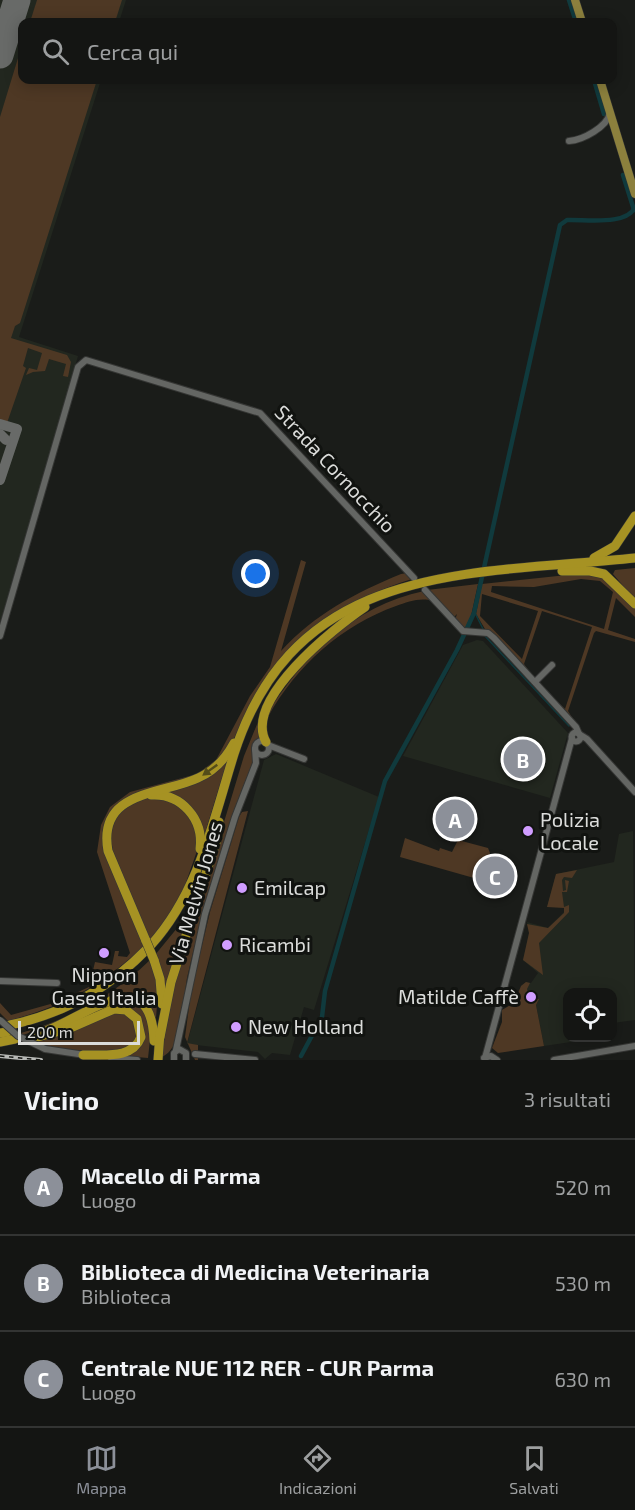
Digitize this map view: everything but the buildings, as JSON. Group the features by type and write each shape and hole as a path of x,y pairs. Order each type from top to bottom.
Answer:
{"highway":[{"path":"506,574 603,555 618,543 635,516"},
{"path":"536,568 635,558"},
{"path":"157,1042 161,989 150,950 111,858 107,842 116,812 128,801 139,796 193,780 214,768 229,752 250,708 300,646 346,611 394,588 506,574 635,564"},
{"path":"562,571 590,571 604,574 613,580 635,604"},
{"path":"9,1033 57,1017 89,1002 123,979 174,926 193,894 248,733 270,692 289,666 315,640 365,607 406,591 457,579"},
{"path":"267,743 262,733 262,719 286,679 317,645 365,607"},
{"path":"150,950 186,894 199,864 242,732 265,688"},
{"path":"139,796 158,794 172,798 187,807 197,822 200,849 186,894"},
{"path":"152,1060 169,988 218,836 219,822"},
{"path":"9,1033 56,1027 114,998 126,997 138,1000 149,1012 160,1060"},
{"path":"9,1033 58,1032 116,1009 126,1010 137,1019 141,1035 131,1051 119,1054 83,1054"}],"main road":[{"path":"575,0 581,18"},
{"path":"601,84 634,191"}],"street":[{"path":"602,126 610,112"},
{"path":"569,141 585,137 602,126 613,123"},
{"path":"602,126 616,133"},
{"name":"Strada Cornocchio","path":"0,636 78,367 82,362 95,362 260,412 414,578"},
{"path":"425,590 466,632 488,633 494,638 573,725 576,738 569,755 484,1059 496,1059 488,1045"},
{"path":"535,682 552,665"},
{"path":"576,738 590,743 635,792"},
{"path":"284,751 260,754 255,749 259,742 267,743 304,759"},
{"path":"265,754 267,743"},
{"name":"Via Melvin Jones","path":"255,749 256,764"},
{"name":"Via Melvin Jones","path":"175,1054 181,1035 192,970 206,910 235,817 256,764 265,754"},
{"path":"0,981 57,983"},
{"path":"9,1033 45,1049 137,1060"},
{"name":"Via Melvin Jones","path":"181,1035 189,1056"},
{"path":"554,1060 635,1046"},
{"path":"160,1060 175,1054 256,1060"}],"shaded area":[{"path":"0,0 126,0 120,18 18,18 18,84 100,84 19,337 78,356 0,623"},
{"path":"37,0 122,0 116,18 31,18"},
{"path":"18,58 18,84 96,84 20,323 15,326 11,338 67,355 71,362 68,377 63,376 66,364 49,359 45,371 26,375 29,368 37,370 42,353 28,348 23,366 26,368 7,423 0,421 0,117"},
{"path":"301,560 306,562 281,651 322,615 352,597 401,574 407,573 412,579 363,598 340,610 299,641 265,680 224,756 209,769 186,781 122,802 104,838 144,946 112,973 81,993 48,1008 8,1021 0,1013 0,1003 11,1015 54,1003 89,987 95,962 112,965 115,951 119,951 118,956 127,957 130,953 97,852 101,825 110,807 130,792 197,774 216,760 250,696 270,667"},
{"path":"635,568 635,600 613,574 615,570"},
{"path":"586,573 602,575 635,607 635,617 616,598 608,630 635,639 635,642 596,631 594,633 568,711 576,724 556,701 565,709 592,627 542,611 524,664 533,677 485,629 476,614 482,584","holes":["581,579 600,581 613,592 604,629 491,592 492,586 534,587","482,594 538,611 522,659 480,616"]},
{"path":"478,584 471,616 465,629 455,620 457,614 454,617 427,590"},
{"path":"424,591 433,601 419,600 396,606 357,624 339,636 307,664 279,698 268,717 265,717 295,674 332,637 374,609 398,598"},
{"path":"477,640 483,641 568,733 550,798 403,756 463,645"},
{"path":"260,717 260,737 252,746 255,760 218,868 194,950 187,978 179,1033 175,1044 162,1057 167,1010 244,756"},
{"path":"276,754 379,797 314,1010 304,1007 290,1055 272,1053 265,1059 258,1052 187,1044 264,760"},
{"path":"225,762 205,833 198,820 162,792"},
{"path":"142,798 172,800 192,816 198,848 183,891 168,917 149,941 122,881 112,848 111,834 119,814"},
{"path":"248,811 187,1042 185,1037 191,992 210,912 239,817 242,812"},
{"path":"633,831 635,1020 617,1022 617,988 563,988 563,1042 571,1042 544,1046 536,1005 539,999 521,986 526,982 531,983 538,973 523,960 529,933 527,922 548,928 564,912 564,907 547,907 556,874 614,862 619,834"},
{"path":"405,838 439,851 440,848 452,852 458,840 488,848 490,853 481,880 400,857"},
{"path":"577,870 572,878 564,877 562,880 563,891 566,890 565,880 569,881 567,892 562,892 564,907 569,905 569,912 539,943 543,975 523,960 529,933 527,924 548,928 564,913 564,908 547,907 556,874"},
{"path":"196,896 164,1001 155,955 178,927"},
{"path":"150,960 157,988 156,1018 148,1007 131,996 23,1035 21,1033 57,1021 90,1005 121,985"},
{"path":"526,982 530,983 527,989 529,997 539,999 536,1005 544,1046 498,1053 492,1048 502,1022 502,1010 514,1003 521,986"},
{"path":"127,999 146,1010 150,1040 148,1058 125,1056 140,1043 130,1009 58,1028 111,1001"},
{"path":"114,1012 131,1016 139,1032 127,1051 56,1048 33,1041"},
{"path":"188,1043 198,1045 198,1060 195,1060"}],"waterway":[{"path":"569,0 575,18"},
{"path":"595,84 604,114"},
{"path":"623,175 634,210"},
{"path":"301,1056 322,1017 325,991 385,781 457,650 474,613 560,225 567,220 624,217 635,207"},
{"path":"474,611 483,629"},
{"path":"485,636 569,726"}],"taxiway":[{"path":"0,424 17,429 0,480"},
{"path":"0,434 6,440"}],"runway":[{"path":"0,55 17,0"}],"railway":[{"path":"0,1056 41,1060"}],"place":[{"name":"Biblioteca di Medicina Veterinaria","path":"523,759"},
{"name":"Macello di Parma","path":"455,819"},
{"name":"Polizia Locale","path":"528,831"},
{"name":"Centrale NUE 112 RER - CUR Parma","path":"495,876"},
{"name":"Emilcap","path":"242,888"},
{"name":"Ricambi","path":"227,945"},
{"name":"Nippon Gases Italia","path":"104,953"},
{"name":"Matilde Caffè","path":"531,997"},
{"name":"New Holland","path":"236,1027"}]}
